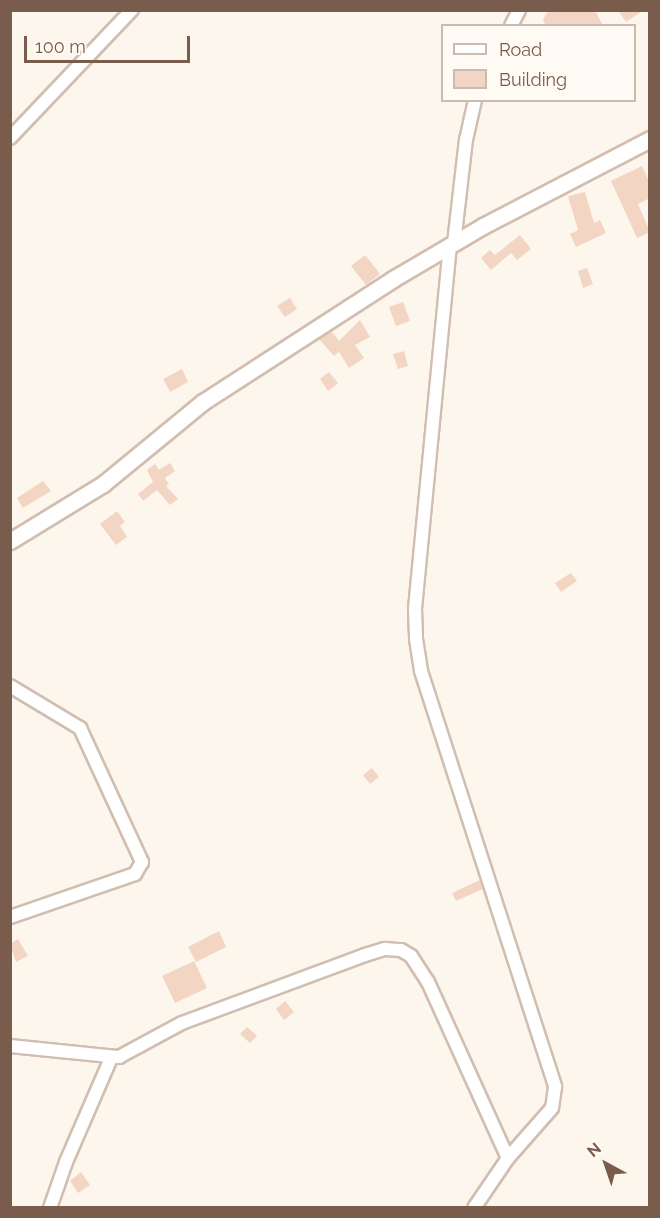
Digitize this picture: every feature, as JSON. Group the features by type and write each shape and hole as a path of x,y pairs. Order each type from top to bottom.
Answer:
{"street":[{"path":"10,138 132,10"},
{"path":"512,24 519,10"},
{"path":"474,1208 508,1158 552,1108 555,1087 421,671 416,639 452,244 466,140 475,102"},
{"path":"10,541 103,484 203,402 452,244 650,139"},
{"path":"10,686 80,728 142,862 135,874 10,916"},
{"path":"10,1046 111,1058 182,1023 365,955 385,949 401,950 411,956 428,982 508,1158"},
{"path":"50,1208 66,1162 111,1058"}],"building":[{"path":"549,10 595,10 602,24 545,24 543,19"},
{"path":"618,10 644,10 626,22"},
{"path":"642,166 650,183 650,198 638,204 650,232 637,238 611,181"},
{"path":"585,192 594,223 600,220 606,233 576,247 570,234 578,230 568,196"},
{"path":"520,235 531,249 517,260 511,253 491,270 481,258 490,250 495,255"},
{"path":"365,255 380,274 366,285 351,266"},
{"path":"587,268 593,284 583,288 578,271"},
{"path":"290,298 297,309 285,317 277,306"},
{"path":"403,302 410,321 396,326 389,307"},
{"path":"360,320 370,337 355,345 364,358 349,368 339,352 334,356 319,339 331,331 339,341"},
{"path":"404,351 408,366 398,369 393,354"},
{"path":"182,369 188,382 170,392 163,379"},
{"path":"329,372 338,383 328,391 320,379"},
{"path":"170,463 175,471 165,478 169,484 166,486 178,499 170,505 157,490 143,501 138,494 153,482 147,470 155,464 159,470"},
{"path":"43,481 51,491 23,508 17,498"},
{"path":"117,511 125,522 120,526 127,537 116,545 100,524"},
{"path":"571,573 577,581 561,592 555,583"},
{"path":"372,768 379,777 370,784 363,775"},
{"path":"480,880 483,889 456,901 452,893"},
{"path":"219,931 226,947 196,962 188,947"},
{"path":"18,939 28,956 16,962 10,944"},
{"path":"194,961 207,988 175,1003 162,976"},
{"path":"285,1001 294,1012 284,1020 276,1009"},
{"path":"247,1027 257,1036 250,1043 240,1034"},
{"path":"81,1172 90,1185 78,1193 70,1181"}]}
